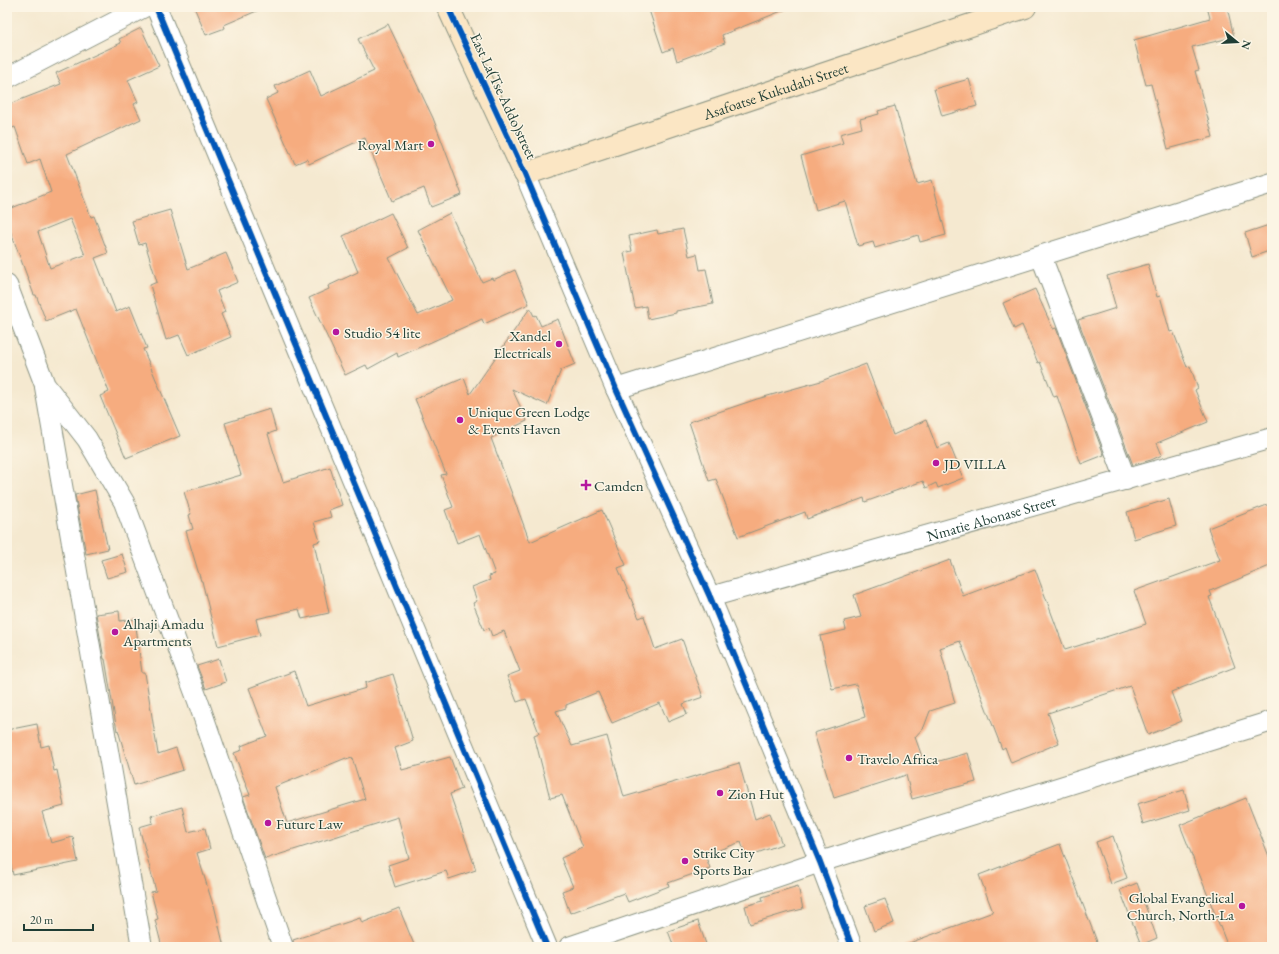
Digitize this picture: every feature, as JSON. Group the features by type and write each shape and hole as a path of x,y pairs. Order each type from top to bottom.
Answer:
{"street":[{"path":"7,78 144,7"},
{"path":"156,7 547,947"},
{"name":"East La(Tse Addo)street","path":"448,7 525,174"},
{"name":"Asafoatse Kukudabi Street","path":"525,174 1025,7"},
{"path":"525,174 616,388 710,597 820,862 852,947"},
{"path":"616,388 1272,183"},
{"path":"1041,256 1126,480"},
{"path":"7,285 45,385 142,947"},
{"path":"45,385 87,439 124,502 198,701 283,947"},
{"name":"Nmatie Abonase Street","path":"710,597 1272,438"},
{"path":"569,947 820,862 1272,721"}],"building":[{"path":"194,7 266,7 224,25 225,28 206,35"},
{"path":"648,7 789,8 722,35 725,43 677,61 673,48 663,52"},
{"path":"1207,7 1227,7 1234,37 1192,47 1199,70 1195,71 1213,137 1168,149 1151,84 1146,85 1134,40 1210,18"},
{"path":"388,24 433,118 462,195 431,207 424,188 392,201 365,138 309,164 307,159 295,164 266,99 278,93 275,86 310,70 321,96 374,71 358,39"},
{"path":"141,28 159,66 128,80 138,102 134,104 141,119 67,154 91,217 94,216 108,253 95,258 116,312 130,306 147,348 143,349 180,436 126,458 100,396 109,392 76,309 46,321 36,295 34,295 7,222 7,210 51,192 40,159 28,164 15,127 7,130 7,105 61,84 56,73 121,43 119,39","holes":["70,219 85,255 50,268 38,232"]},
{"path":"969,79 977,106 942,116 934,89"},
{"path":"895,106 917,184 932,180 946,235 920,242 918,235 875,248 873,242 858,246 845,201 816,210 801,156 843,143 840,134 862,128 860,119 879,114 878,111"},
{"path":"170,210 188,269 226,253 238,282 217,291 225,312 221,314 231,337 188,355 179,335 166,340 150,285 157,282 145,243 139,245 132,221"},
{"path":"391,213 408,248 389,258 418,315 452,300 418,230 450,213 482,282 492,278 493,280 515,270 529,304 484,324 482,319 398,357 397,353 368,369 366,365 345,375 309,298 329,289 328,286 358,272 343,236"},
{"path":"1272,224 1272,250 1252,257 1245,233"},
{"path":"683,229 689,256 697,254 700,270 706,269 713,304 676,311 676,313 648,319 646,306 635,308 624,253 632,251 629,236 657,230 658,234"},
{"path":"1148,264 1157,297 1160,296 1170,332 1173,331 1187,367 1190,366 1198,388 1195,390 1208,422 1157,443 1162,455 1133,465 1078,320 1116,308 1107,276"},
{"path":"1035,289 1053,329 1056,328 1104,455 1081,464 1057,396 1054,397 1040,362 1038,363 1022,325 1014,329 1003,303"},
{"path":"530,308 534,316 536,315 541,326 558,319 575,364 561,370 547,405 512,389 527,421 491,438 530,542 602,510 626,565 618,568 639,618 644,616 655,649 682,639 703,697 683,704 687,714 668,722 660,703 612,723 598,692 566,705 566,708 556,711 572,746 607,736 624,797 739,763 755,819 770,813 782,844 746,857 741,842 705,855 710,868 668,883 669,886 628,902 624,893 570,913 562,891 573,887 561,858 583,848 562,795 550,798 534,735 539,733 526,699 517,702 507,676 520,671 504,631 492,636 489,628 484,630 473,603 477,601 472,587 490,580 489,576 495,574 480,534 457,543 445,510 453,507 441,475 446,474 415,399 464,378 470,394"},
{"path":"866,364 893,435 926,420 937,448 949,443 963,478 938,488 936,483 926,488 923,481 865,502 864,498 807,519 805,512 738,537 716,479 709,481 689,422 757,399 821,381"},
{"path":"270,409 276,431 268,434 283,482 330,467 342,505 329,510 331,517 314,522 320,541 314,543 329,613 302,619 299,609 256,619 260,635 218,646 202,581 186,531 193,529 189,515 191,514 184,492 241,475 225,423"},
{"path":"95,490 108,549 86,554 75,495"},
{"path":"1169,499 1176,526 1134,539 1127,512"},
{"path":"1272,503 1272,565 1210,591 1212,596 1209,597 1235,667 1171,692 1182,721 1148,735 1130,686 1048,713 1059,743 1011,763 1005,747 1002,749 960,641 940,648 955,703 930,711 924,727 915,737 925,765 968,753 976,782 912,799 906,775 834,798 814,733 865,717 856,684 832,689 820,636 846,630 844,621 861,617 854,595 950,560 963,596 1035,569 1065,650 1146,624 1134,591 1220,560 1208,528"},
{"path":"122,554 128,572 107,578 101,560"},
{"path":"119,611 120,621 135,619 142,673 145,673 158,754 176,748 183,770 134,785 118,730 117,731 96,614"},
{"path":"219,659 226,682 206,689 197,666"},
{"path":"294,671 306,706 366,688 365,683 393,674 413,741 395,748 402,770 450,757 462,789 450,794 476,870 449,879 446,871 395,887 388,865 409,858 398,817 265,859 243,797 250,795 234,753 242,750 241,746 267,736 249,688","holes":["346,758 346,760 352,758 365,799 287,823 275,787"]},
{"path":"37,724 41,747 49,745 54,771 57,770 64,806 42,812 51,843 73,837 78,862 13,875 7,844 7,730"},
{"path":"1184,790 1190,810 1143,824 1137,804"},
{"name":"Global Evangelical Church, North-La","path":"1246,798 1272,864 1272,947 1228,947 1180,825"},
{"path":"182,807 188,832 205,828 210,849 197,853 214,905 224,947 162,947 155,920 158,919 151,892 156,891 139,827 153,823 151,816"},
{"path":"1113,836 1127,878 1111,884 1096,842"},
{"path":"1060,844 1099,947 905,947 904,945 993,912 979,875"},
{"path":"1137,883 1157,938 1141,945 1120,890"},
{"path":"798,886 803,909 750,924 745,906 763,901 762,897"},
{"path":"885,899 894,923 874,931 865,906"},
{"path":"399,908 415,947 294,947 293,940 360,918 362,923"},
{"path":"698,921 707,947 674,947 668,931"}],"cycle path":[{"path":"156,7 547,947"},
{"path":"448,7 525,174 616,389 710,597 820,862 852,947"}],"place":[{"name":"Royal Mart","path":"431,144"},
{"name":"Studio 54 lite","path":"336,332"},
{"name":"Xandel Electricals","path":"559,344"},
{"name":"Unique Green Lodge & Events Haven","path":"460,420"},
{"name":"JD VILLA","path":"936,463"},
{"name":"Camden","path":"586,485"},
{"name":"Alhaji Amadu Apartments","path":"115,632"},
{"name":"Travelo Africa","path":"849,758"},
{"name":"Zion Hut","path":"720,793"},
{"name":"Future Law","path":"268,823"},
{"name":"Strike City Sports Bar","path":"685,861"},
{"name":"Global Evangelical Church, North-La","path":"1242,906"}]}
